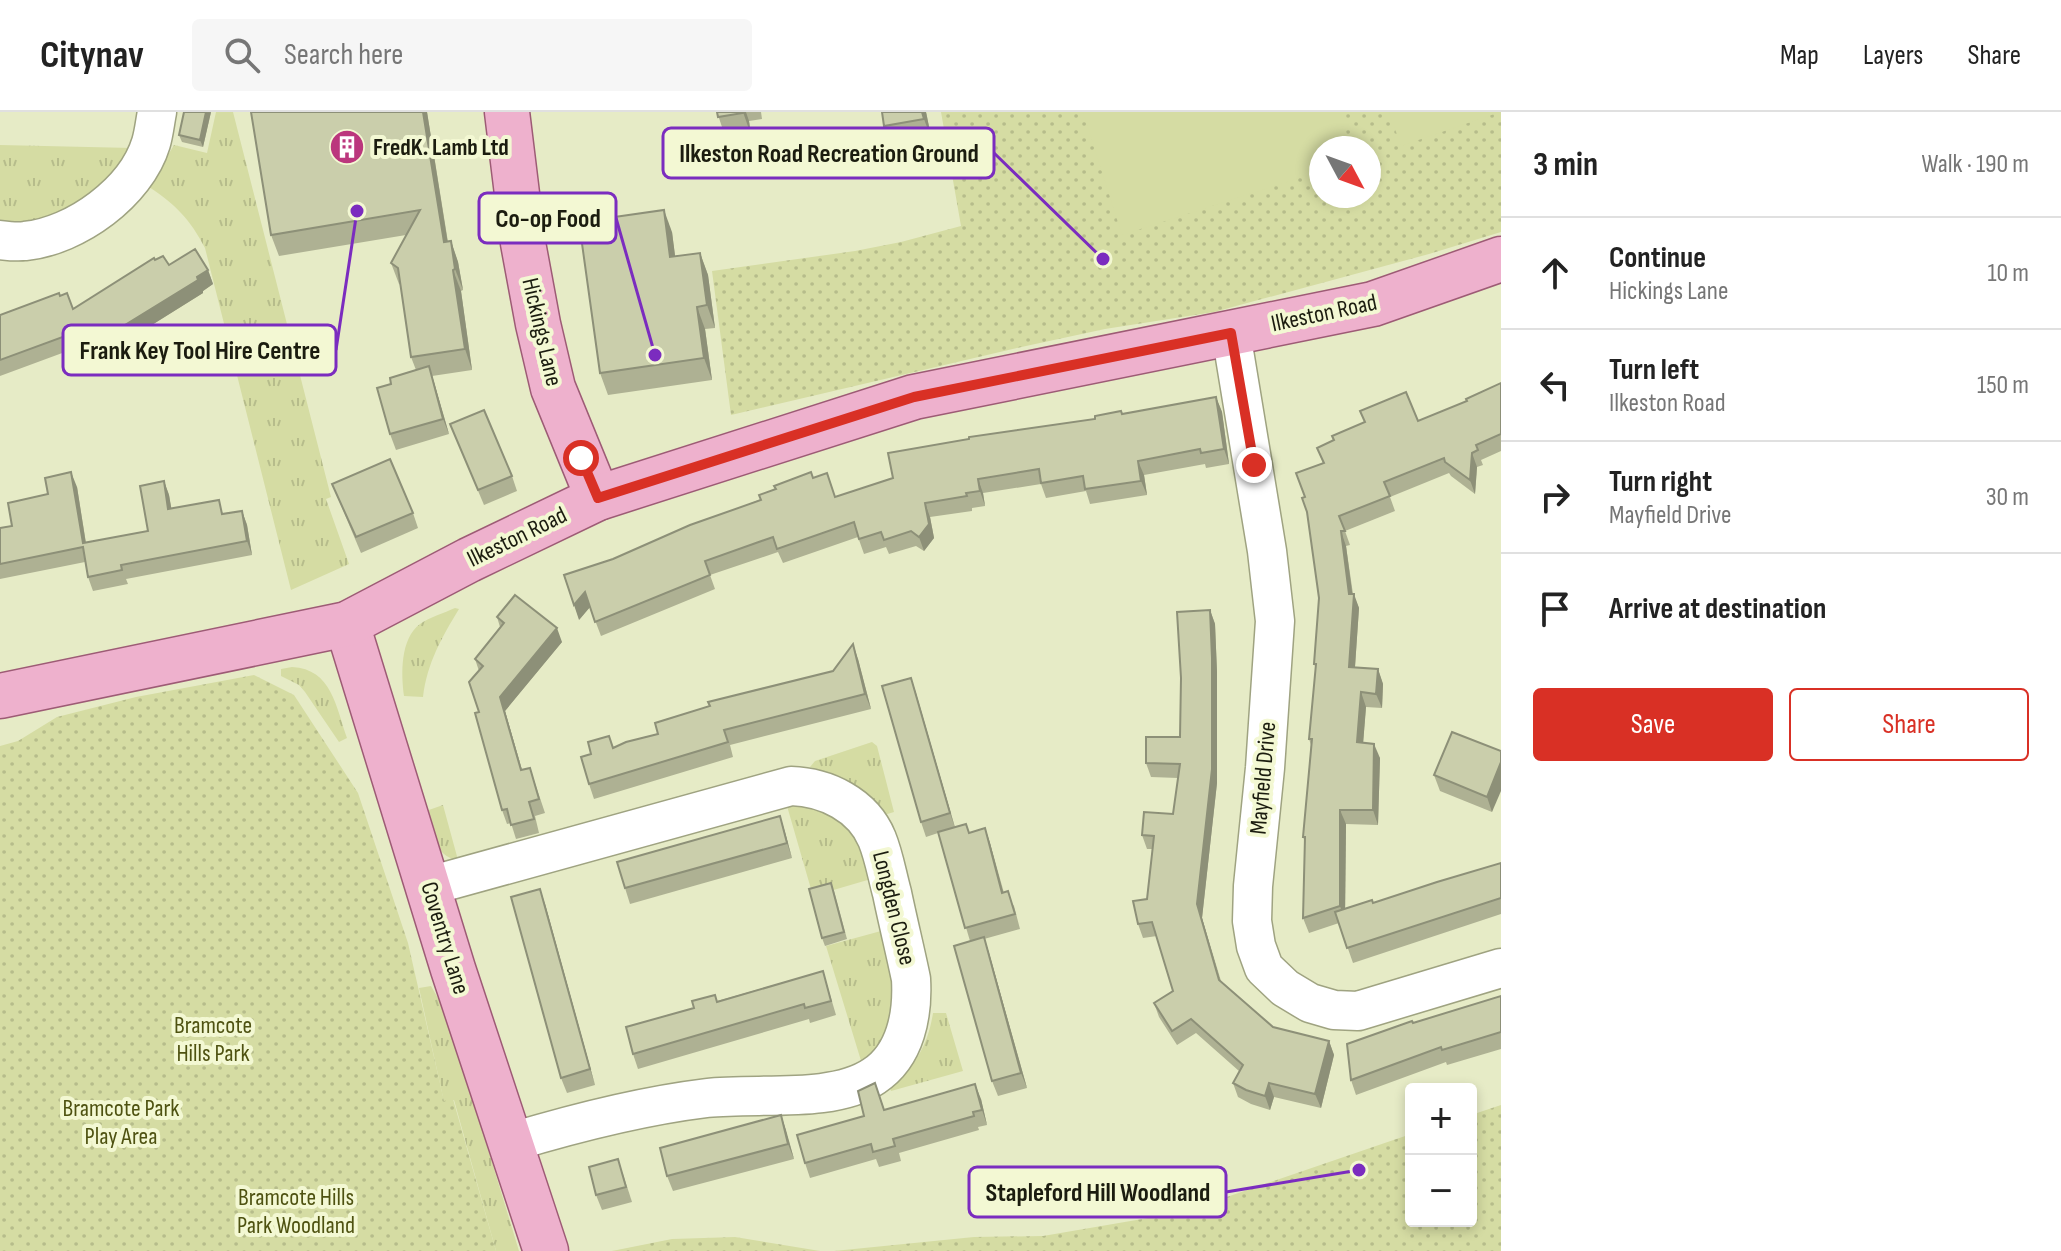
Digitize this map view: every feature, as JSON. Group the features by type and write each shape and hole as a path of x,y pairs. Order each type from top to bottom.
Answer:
{"main road":[{"name":"Hickings Lane","path":"507,112 523,243 553,388 598,498"},
{"name":"Ilkeston Road","path":"0,696 347,624 469,560 598,498 914,397 1373,304 1501,259"},
{"name":"Coventry Lane","path":"347,624 453,969 546,1251"}],"street":[{"path":"0,240 27,241 61,231 97,212 117,196 141,165 151,143 157,112"},
{"name":"Mayfield Drive","path":"1231,333 1267,551 1275,621 1252,898 1256,946 1264,968 1285,988 1310,1003 1334,1010 1358,1011 1501,968"},
{"name":"Longden Close","path":"429,886 791,786 817,788 845,801 870,826 881,850 911,979 912,996 908,1027 902,1042 891,1060 876,1075 835,1091 732,1096 660,1106 555,1129 512,1142"}],"green space":[{"path":"216,112 233,112 331,497 326,499 349,564 291,590 205,248 182,213 149,187 174,145 207,153"},
{"path":"941,112 1501,112 1501,232 1214,312 1105,329 731,415 712,271 901,242 961,226"},
{"path":"1083,112 1340,112 1347,136 1309,136 1309,175 1122,235"},
{"path":"1389,112 1500,112 1401,146"},
{"path":"0,145 133,148 97,198 36,222 0,221"},
{"path":"455,608 459,609 432,662 423,697 404,696 402,668 405,648 413,630"},
{"path":"281,669 305,669 324,682 335,702 347,738 339,742 299,685 281,676"},
{"name":"Bramcote Hills Park","path":"254,675 294,695 358,793 408,943 444,1101 453,1099 496,1251 0,1251 0,746 18,741 57,717 136,697"},
{"path":"872,742 877,746 894,812 884,815 852,785 810,767 815,761"},
{"path":"800,803 827,813 850,831 871,879 813,896 787,806"},
{"path":"443,805 458,860 450,858 439,848 430,826 426,811"},
{"path":"881,931 893,985 892,1016 877,1047 862,1064 826,946"},
{"path":"431,986 447,1014 519,1251 496,1251 454,1100 444,1102 419,988"},
{"path":"933,1013 946,1013 963,1071 891,1091 890,1088 919,1055"},
{"path":"1501,1105 1501,1251 834,1251 974,1237 1043,1236 1183,1212 1405,1136 1405,1227 1477,1227 1477,1113"},
{"path":"735,1237 820,1251 612,1251 672,1239"}],"building":[{"path":"184,112 206,112 200,140 179,135"},
{"path":"251,112 423,112 444,242 451,241 465,349 411,357 398,268 391,263 420,210 271,235"},
{"path":"717,112 743,112 743,113 718,117"},
{"path":"882,112 922,112 924,119 884,126"},
{"path":"664,210 670,257 700,253 707,305 697,307 704,358 600,373 579,222"},
{"path":"195,249 208,270 197,277 198,280 94,344 87,328 0,360 0,315 59,293 60,296 67,293 73,309 154,258 163,256 169,265"},
{"path":"429,366 443,419 390,434 377,388 391,384 390,378"},
{"path":"1501,383 1501,434 1476,445 1478,450 1472,453 1470,480 1445,462 1444,458 1384,482 1390,496 1339,516 1345,531 1341,531 1349,594 1354,594 1349,667 1378,669 1376,694 1361,692 1357,742 1374,744 1373,810 1340,810 1340,906 1303,918 1303,837 1312,739 1309,739 1319,598 1307,512 1302,498 1305,497 1296,473 1324,463 1317,448 1334,440 1332,436 1365,422 1360,411 1406,392 1418,421"},
{"path":"1216,397 1224,449 1201,453 1200,449 1138,461 1141,481 1085,489 1083,476 1041,483 1039,469 978,479 980,491 925,503 929,524 919,537 911,531 884,540 881,532 859,539 854,522 777,549 773,537 705,561 710,575 595,622 585,592 574,605 564,575 613,559 690,525 761,500 759,495 776,489 774,486 811,472 813,478 827,473 835,497 893,478 888,453"},
{"path":"484,410 512,476 478,490 450,424"},
{"path":"390,459 413,513 356,537 332,484"},
{"path":"71,472 83,543 148,531 140,486 164,481 168,509 219,500 222,514 242,511 247,541 121,565 122,570 88,577 83,547 0,564 0,528 12,526 8,503 48,494 45,478"},
{"path":"515,595 557,628 500,697 521,770 530,768 539,799 529,802 534,819 511,825 507,809 502,810 469,682 483,666 475,659 504,623 497,617"},
{"path":"1210,610 1212,769 1197,904 1219,980 1273,1027 1329,1041 1315,1094 1269,1083 1265,1096 1233,1083 1243,1065 1191,1019 1172,1031 1154,1003 1173,991 1152,922 1138,924 1133,901 1147,899 1154,836 1142,835 1144,812 1173,814 1180,764 1146,763 1146,737 1180,737 1181,678 1177,612"},
{"path":"853,644 865,694 724,730 728,742 589,784 581,757 591,754 588,742 609,736 613,748 658,734 655,723 710,706 708,702 833,671"},
{"path":"911,678 950,813 921,822 882,686"},
{"path":"1452,732 1501,751 1501,762 1487,797 1434,775"},
{"path":"780,816 787,843 625,888 617,862"},
{"path":"966,824 969,833 985,828 1002,893 1008,891 1015,914 965,928 938,832"},
{"path":"1501,863 1501,898 1347,948 1335,912"},
{"path":"831,883 844,932 822,938 809,889"},
{"path":"540,889 590,1069 561,1078 511,897"},
{"path":"984,937 1021,1073 992,1081 954,946"},
{"path":"823,971 831,1001 805,1008 804,1004 633,1054 626,1027 694,1008 692,1001 715,995 717,1002"},
{"path":"1501,996 1501,1032 1442,1050 1441,1047 1351,1080 1347,1044 1412,1021"},
{"path":"875,1083 884,1110 975,1084 982,1110 973,1112 974,1116 893,1139 895,1146 873,1152 871,1144 805,1163 797,1135 864,1116 858,1091"},
{"path":"781,1115 788,1144 667,1176 660,1148"},
{"path":"618,1159 626,1187 596,1195 589,1167"}],"place":[{"name":"FredK. Lamb Ltd","path":"347,147"},
{"name":"Frank Key Tool Hire Centre","path":"357,211"},
{"name":"Ilkeston Road Recreation Ground","path":"1103,259"},
{"name":"Co-op Food","path":"655,355"},
{"name":"Stapleford Hill Woodland","path":"1359,1170"}],"route":[{"path":"581,458 598,498 914,397 1231,333 1254,465"}],"park label":[{"name":"Bramcote Park Play Area","path":"121,1122"},
{"name":"Bramcote Hills Park Woodland","path":"296,1211"}]}
